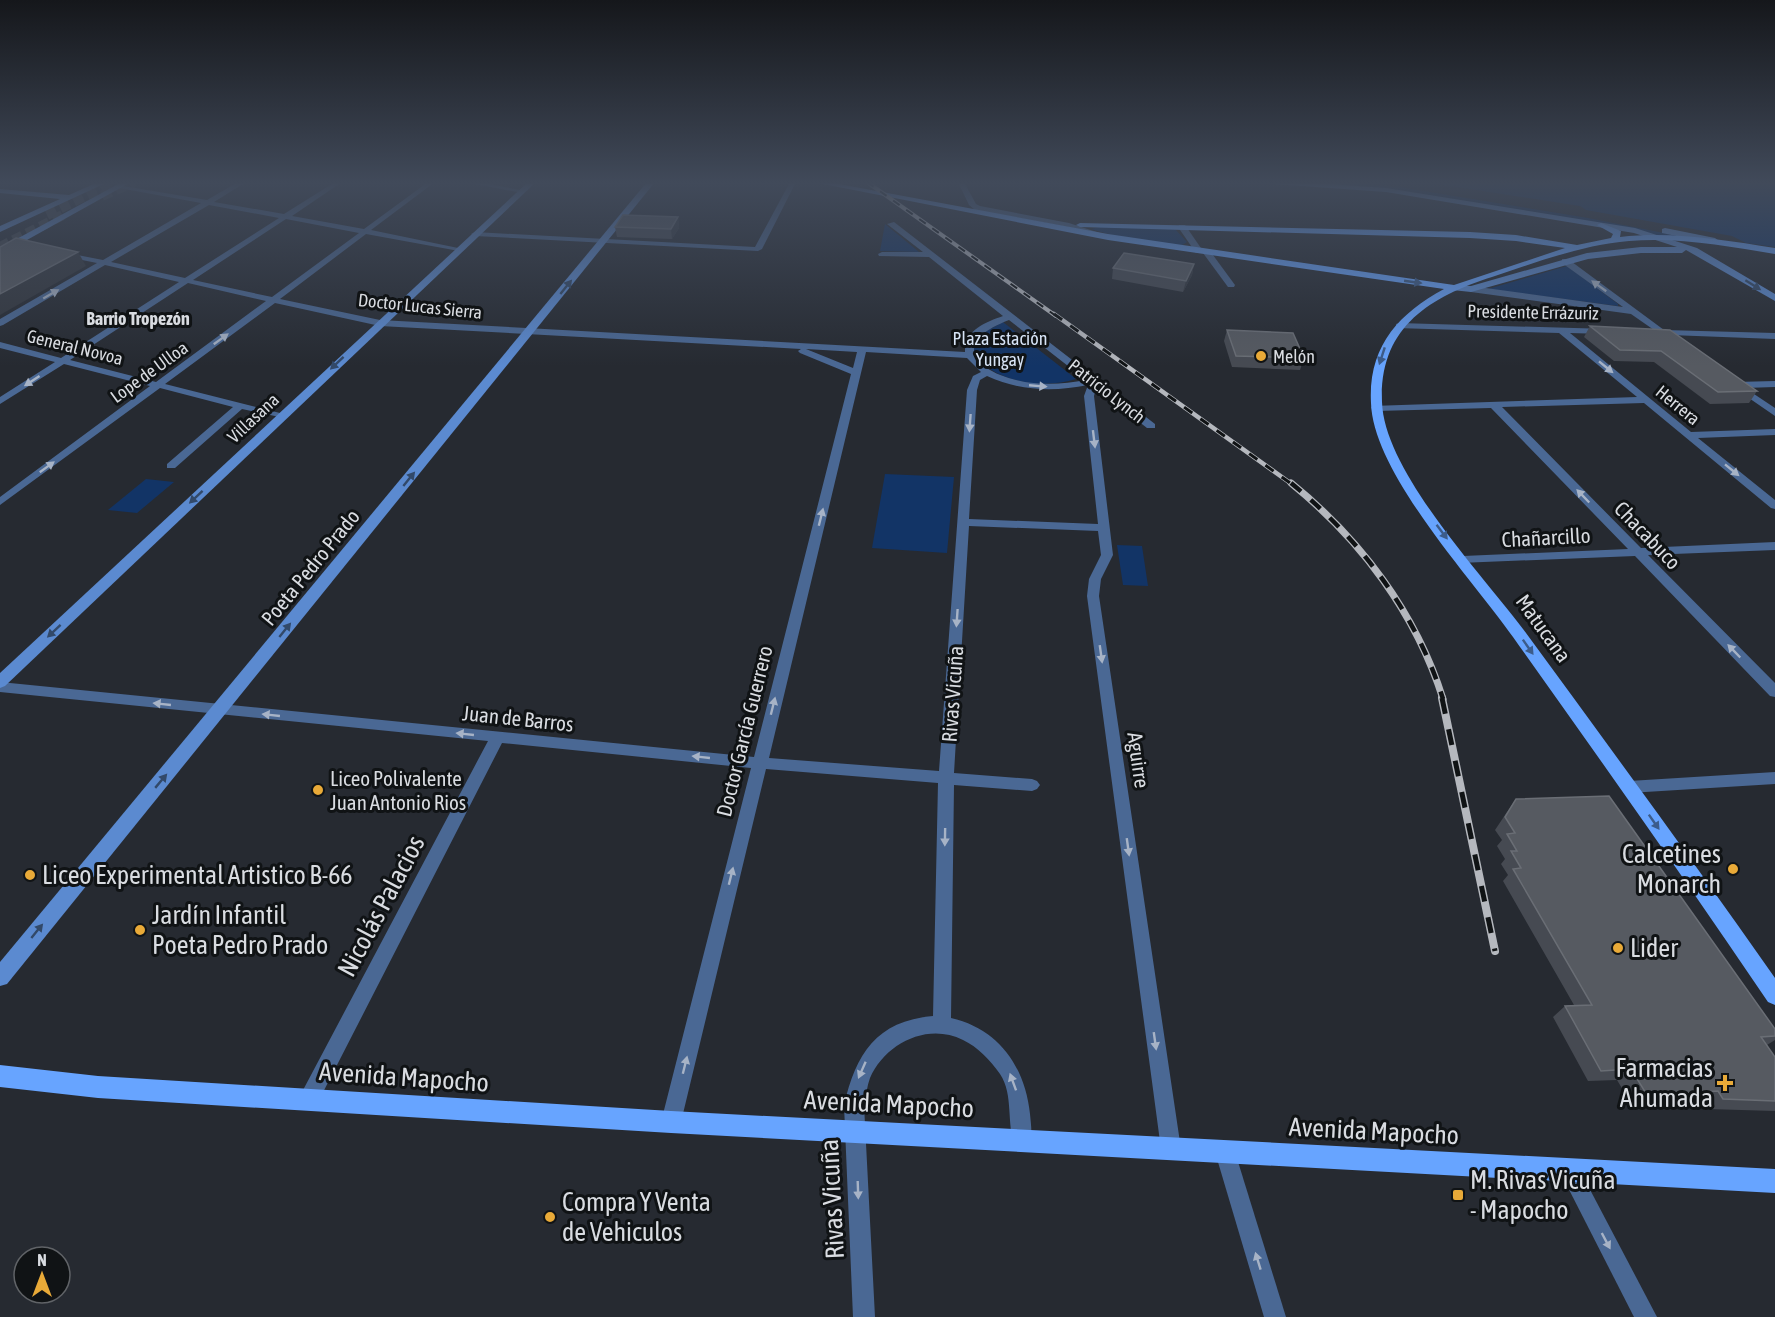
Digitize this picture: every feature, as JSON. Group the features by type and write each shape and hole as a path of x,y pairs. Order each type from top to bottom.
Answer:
{"main road":[{"path":"1149,243 1452,287 1597,243"},
{"path":"1551,243 1580,247"},
{"path":"1730,243 1775,251"},
{"name":"Matucana","path":"1452,287 1432,297 1399,326 1383,351 1378,372 1376,408 1385,437 1405,479 1629,787 1775,995"},
{"path":"1732,932 1775,975"},
{"name":"Avenida Mapocho","path":"0,1076 98,1087 671,1122 1775,1181"}],"street":[{"path":"0,252 16,243"},
{"path":"19,243 34,247"},
{"path":"0,323 137,243"},
{"path":"0,401 243,243"},
{"name":"Lope de Ulloa","path":"0,502 349,243"},
{"path":"430,243 459,249"},
{"name":"Villasana","path":"0,682 465,243"},
{"name":"Poeta Pedro Prado","path":"0,977 601,243"},
{"path":"651,243 758,249 761,243"},
{"name":"Patricio Lynch","path":"916,243 1151,426"},
{"path":"1196,243 1231,285"},
{"path":"1675,243 1694,250 1775,298"},
{"path":"1471,289 1587,256 1625,252 1694,250 1708,248 1713,243"},
{"name":"Doctor Lucas Sierra","path":"55,251 380,323 969,355"},
{"path":"882,254 931,255"},
{"path":"1565,261 1680,345"},
{"path":"1452,287 1633,311"},
{"path":"1010,316 986,324 974,333 968,346 969,355 987,372 1005,380 1038,387 1063,387 1094,381"},
{"name":"Presidente Errázuriz","path":"1399,326 1620,331"},
{"name":"Herrera","path":"1561,330 1775,506"},
{"path":"1643,332 1775,336"},
{"name":"General Novoa","path":"0,345 280,416"},
{"name":"Doctor Lucas Sierra","path":"791,346 856,373"},
{"name":"Doctor García Guerrero","path":"671,1122 862,350"},
{"name":"Rivas Vicuña","path":"942,1025 946,778 972,385 976,378 987,372"},
{"path":"1726,378 1775,413"},
{"name":"Aguirre","path":"1094,381 1089,396 1107,555 1095,579 1093,596 1171,1149"},
{"path":"1735,385 1775,384"},
{"path":"1376,408 1646,400"},
{"name":"Chacabuco","path":"1494,405 1775,692"},
{"path":"171,466 240,406"},
{"path":"1688,435 1775,432"},
{"path":"963,522 1105,528"},
{"name":"Chañarcillo","path":"1463,560 1775,546"},
{"name":"Juan de Barros","path":"0,687 759,763 1032,785"},
{"name":"Nicolás Palacios","path":"309,1099 498,737"},
{"path":"1629,787 1775,778"},
{"name":"Rivas Vicuña","path":"864,1317 854,1105 856,1084 866,1061 874,1051 902,1031 921,1025 942,1025 974,1035 1000,1057 1013,1080 1022,1139"},
{"path":"1225,1152 1275,1317"},
{"path":"1569,1170 1646,1317"}],"green space":[{"path":"881,243 909,243 919,252 880,251"},
{"path":"1162,243 1185,243 1181,246"},
{"path":"1749,243 1775,243 1775,247"},
{"path":"1567,266 1618,306 1488,289"},
{"name":"Plaza Estación Yungay","path":"1003,322 1076,379 1048,384 1033,383 1003,376 990,369 971,349 974,338"},
{"path":"885,474 954,477 947,553 872,548"},
{"path":"146,479 174,482 137,513 108,510"},
{"path":"1117,545 1142,546 1148,586 1123,585"}],"building":[{"path":"6,243 40,243 78,252 0,294 0,247"},
{"path":"1124,253 1194,264 1186,281 1113,268"},
{"path":"1590,326 1670,330 1757,391 1718,392 1661,351 1620,350"},
{"path":"1227,330 1293,333 1304,358 1236,356"},
{"name":"Lider","path":"1609,796 1775,1029 1775,1036 1761,1037 1775,1057 1775,1101 1723,1099 1718,1091 1647,1095 1631,1069 1601,1071 1565,1006 1592,1005 1513,869 1521,868 1511,851 1517,851 1507,834 1515,833 1505,817 1516,799"}],"tunnel":[{"path":"0,247 7,243"}],"railway":[{"path":"954,243 1056,316"},
{"path":"1054,314 1293,485"},
{"path":"1291,483 1340,529 1383,580 1418,637 1443,699"},
{"path":"1442,698 1495,951"}],"place":[{"name":"Melón","path":"1261,356"},
{"name":"Liceo Polivalente Juan Antonio Rios","path":"318,790"},
{"name":"Calcetines Monarch","path":"1733,869"},
{"name":"Liceo Experimental Artistico B-66","path":"30,875"},
{"name":"Jardín Infantil Poeta Pedro Prado","path":"140,930"},
{"name":"Lider","path":"1618,948"},
{"name":"Farmacias Ahumada","path":"1725,1083"},
{"name":"M. Rivas Vicuña - Mapocho","path":"1458,1195"},
{"name":"Compra Y Venta de Vehiculos","path":"550,1217"}],"district":[{"name":"Barrio Tropezón","path":"138,318"}]}
